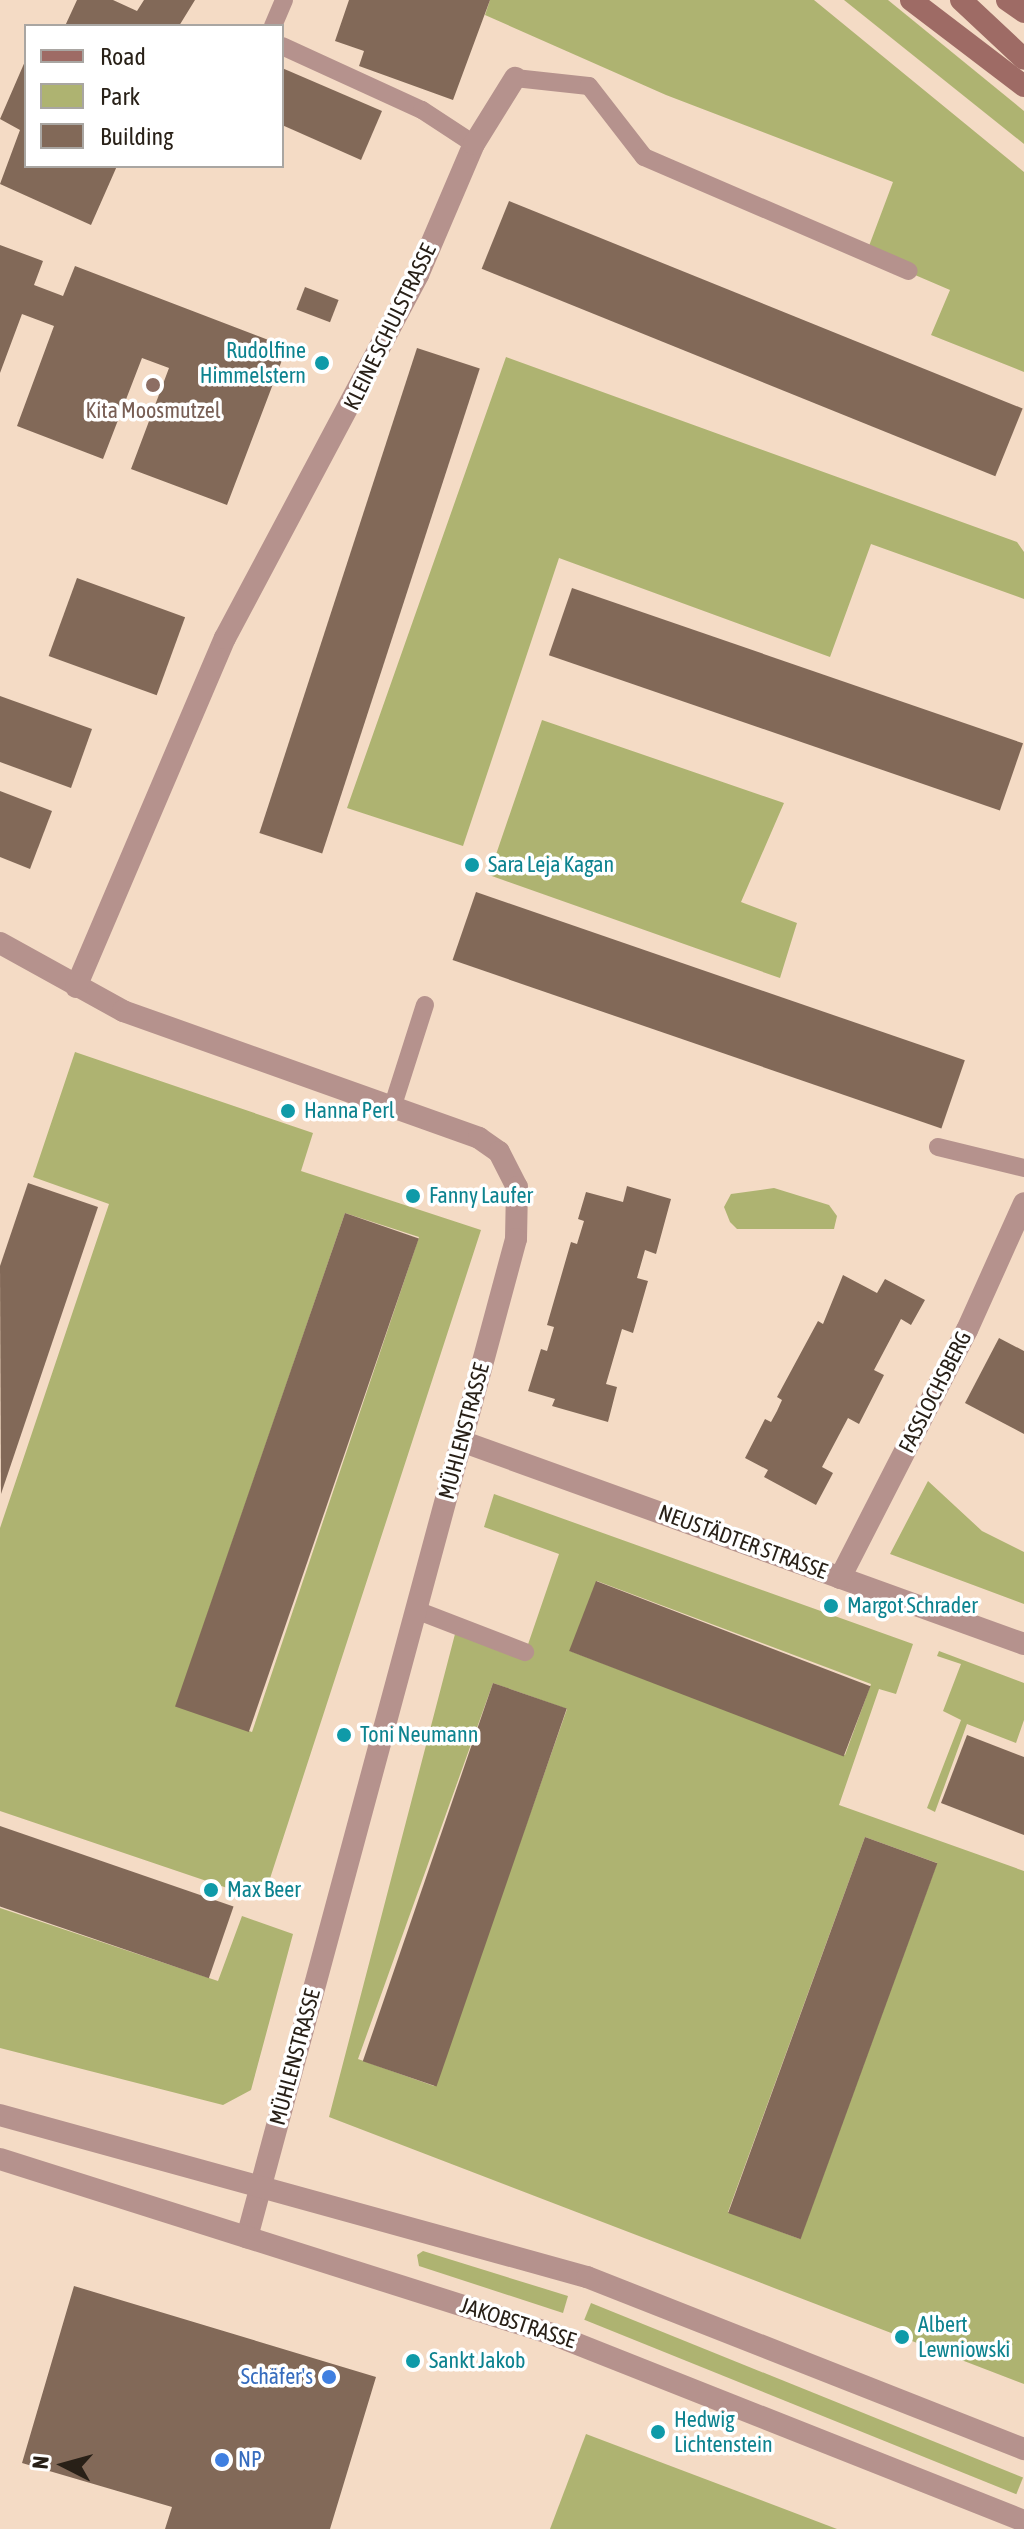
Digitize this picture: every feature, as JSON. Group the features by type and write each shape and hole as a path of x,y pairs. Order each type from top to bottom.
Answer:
{"main road":[{"path":"911,0 1024,86"},
{"path":"961,0 1024,59"},
{"path":"1007,0 1024,12"}],"street":[{"name":"KLEINE SCHULSTRASSE","path":"76,987 225,638 418,275 474,144 515,78"},
{"name":"MÜHLENSTRASSE","path":"0,943 123,1011 393,1105 490,1144 517,1187 516,1239 247,2237"},
{"name":"FASSLOCHSBERG","path":"840,1578 967,1330 1024,1203"},
{"name":"NEUSTÄDTER STRASSE","path":"461,1441 1024,1644"},
{"path":"0,2115 587,2277 1024,2449"},
{"name":"JAKOBSTRASSE","path":"0,2159 601,2352 1024,2521"}],"lane":[{"path":"274,24 284,0"},
{"path":"284,47 422,110 474,144"},
{"name":"KLEINE SCHULSTRASSE","path":"515,78 589,86 644,157 909,271"},
{"path":"393,1105 425,1005"},
{"path":"938,1147 1024,1168"},
{"path":"416,1610 525,1652"}],"green space":[{"path":"490,0 814,0 1024,172 1024,372 931,335 950,290 866,254 893,182 666,95 485,15"},
{"path":"844,0 888,0 1024,111 1024,144"},
{"path":"506,357 1017,542 1024,552 1024,599 871,544 830,657 559,558 463,846 347,808"},
{"path":"542,720 784,803 741,902 797,923 780,978 489,875"},
{"path":"75,1052 313,1133 301,1171 481,1230 263,1900 0,1811 0,1528 109,1204 33,1177","holes":["345,1213 419,1237 252,1732 176,1706"]},
{"path":"774,1188 829,1205 837,1216 834,1229 737,1229 730,1222 724,1207 731,1194"},
{"path":"928,1481 982,1531 1024,1552 1024,1604 890,1554"},
{"path":"494,1494 913,1644 896,1694 879,1689 839,1805 1024,1871 1024,2384 329,2117 455,1634 523,1659 559,1554 484,1527","holes":["597,1581 871,1684 845,1755 570,1651","493,1683 567,1709 434,2086 358,2059","865,1837 937,1863 800,2239 728,2212"]},
{"path":"939,1651 1024,1683 1024,1720 1016,1743 967,1724 935,1812 927,1808 961,1720 943,1711 961,1664 937,1656"},
{"path":"0,1908 218,1981 242,1916 293,1934 251,2090 223,2105 0,2048"},
{"path":"423,2251 568,2296 563,2313 419,2266 417,2255"},
{"path":"591,2303 1023,2478 1016,2494 584,2320"},
{"path":"586,2434 837,2529 550,2529"}],"building":[{"path":"77,0 113,0 137,11 144,0 195,0 180,24 66,24"},
{"path":"349,0 490,0 453,100 359,66 364,51 335,41"},
{"path":"24,64 24,168 116,168 91,225 0,184 20,130 0,119"},
{"path":"284,69 382,111 361,160 284,126"},
{"path":"509,201 1023,409 995,476 482,269"},
{"path":"0,245 43,261 34,285 63,296 75,266 287,347 227,505 131,469 169,368 142,358 103,459 17,426 54,326 22,314 0,373"},
{"path":"305,287 339,300 330,322 296,309"},
{"path":"417,348 480,368 322,853 259,833"},
{"path":"77,578 185,617 157,695 49,656"},
{"path":"572,588 1023,743 1000,810 549,655"},
{"path":"0,696 92,729 71,788 0,762"},
{"path":"0,791 52,811 30,869 0,857"},
{"path":"476,892 965,1060 941,1128 453,960"},
{"path":"28,1183 98,1207 1,1494 0,1266"},
{"path":"627,1186 671,1199 656,1254 645,1250 637,1278 648,1281 633,1333 622,1329 606,1384 617,1387 608,1422 552,1406 555,1399 528,1391 541,1349 547,1351 554,1327 547,1325 571,1242 577,1244 584,1221 578,1219 586,1192 623,1202"},
{"path":"345,1213 419,1238 249,1732 175,1707"},
{"path":"843,1275 877,1293 885,1279 925,1300 911,1325 901,1319 874,1370 884,1375 859,1424 848,1418 822,1467 833,1473 816,1505 764,1477 768,1470 745,1458 765,1419 771,1422 777,1411 782,1400 777,1397 818,1321 823,1324"},
{"path":"999,1338 1024,1351 1024,1434 965,1403"},
{"path":"596,1581 870,1686 844,1756 569,1651"},
{"path":"493,1683 567,1708 437,2087 363,2061"},
{"path":"967,1735 1024,1757 1024,1835 941,1803"},
{"path":"0,1826 234,1906 209,1978 0,1906"},
{"path":"865,1837 937,1863 801,2239 728,2213"},
{"path":"74,2286 376,2377 330,2529 165,2529 172,2507 22,2463"}],"place":[{"name":"Rudolfine Himmelstern","path":"322,363"},
{"name":"Kita Moosmutzel","path":"153,385"},
{"name":"Sara Leja Kagan","path":"472,865"},
{"name":"Hanna Perl","path":"288,1111"},
{"name":"Fanny Laufer","path":"413,1196"},
{"name":"Margot Schrader","path":"831,1606"},
{"name":"Toni Neumann","path":"344,1735"},
{"name":"Max Beer","path":"211,1890"},
{"name":"Albert Lewniowski","path":"902,2337"},
{"name":"Sankt Jakob","path":"413,2361"},
{"name":"Schäfer's","path":"329,2377"},
{"name":"Hedwig Lichtenstein","path":"658,2432"},
{"name":"NP","path":"222,2460"}]}
